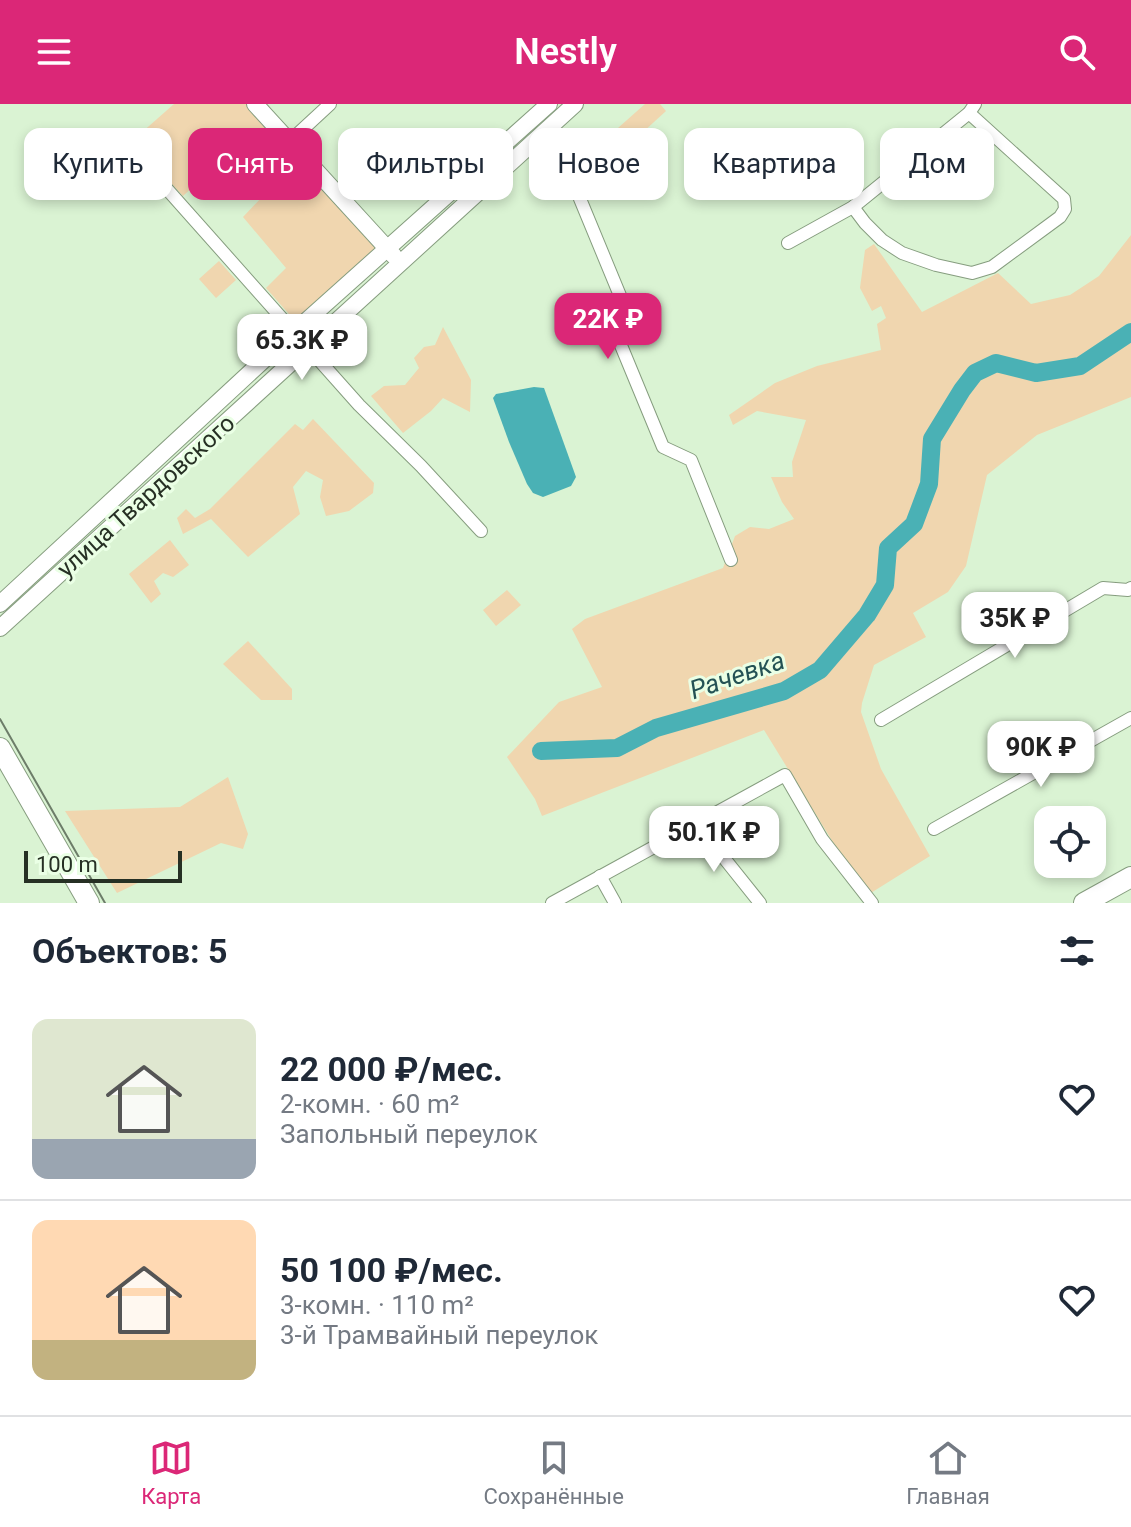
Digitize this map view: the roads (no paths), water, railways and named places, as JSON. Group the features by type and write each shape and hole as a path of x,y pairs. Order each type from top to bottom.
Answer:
{"main road":[{"path":"0,748 89,903"},
{"path":"1084,903 1131,877"}],"street":[{"path":"255,104 276,128"},
{"path":"304,128 330,104"},
{"name":"улица Твардовского","path":"0,604 295,331 549,104"},
{"name":"улица Твардовского","path":"549,128 575,104"},
{"path":"788,243 853,207 972,108 1064,199 1065,209 1060,217 992,267 972,273 902,253 882,240 853,207"},
{"name":"улица Твардовского","path":"0,628 529,146"},
{"path":"322,177 400,263"},
{"path":"172,194 359,405 481,531"},
{"path":"581,200 633,327 620,343 663,447 691,460 731,560"},
{"path":"147,469 159,485"},
{"path":"881,720 1103,588 1130,591"},
{"path":"934,829 1131,718"},
{"path":"552,903 785,775 822,839 872,903"},
{"path":"696,823 760,903"},
{"path":"600,876 615,903"}],"water":[{"path":"544,388 576,477 571,486 543,497 533,493 527,484 493,398 496,394"}],"waterway":[{"name":"Рачевка","path":"541,751 617,748 656,728 784,691 820,670 867,615 885,585 888,548 914,524 929,484 932,439 975,373 996,363 1036,373 1080,366 1131,332"}],"tram line":[{"path":"0,719 105,903"}]}
